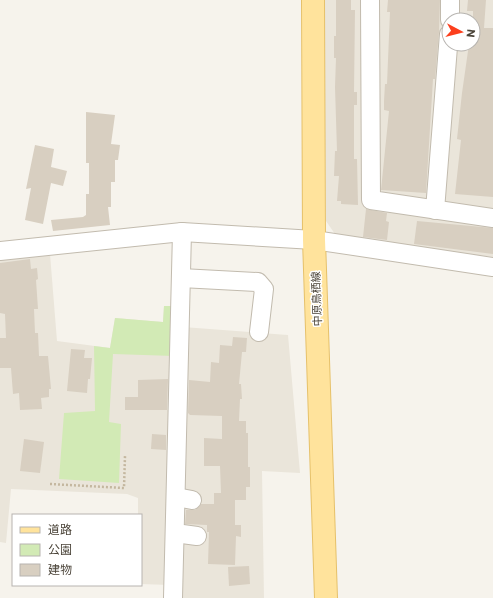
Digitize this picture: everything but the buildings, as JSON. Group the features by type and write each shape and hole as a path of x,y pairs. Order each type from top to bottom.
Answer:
{"main road":[{"name":"中原鳥栖線","path":"313,0 314,240 326,598"}],"street":[{"path":"370,0 371,200 493,218"},
{"path":"450,0 450,12"},
{"path":"435,210 448,52"},
{"path":"173,598 175,533 184,499 181,278 182,232"},
{"path":"0,252 182,232 314,240 493,267"},
{"path":"181,278 258,282 264,289 258,332"},
{"path":"175,533 196,536"}],"path":[{"path":"50,484 124,488 125,456"}],"shaded area":[{"path":"323,0 493,0 493,257 362,241 335,234 326,221"},
{"path":"50,254 57,341 110,348 115,318 163,322 164,306 183,327 288,335 300,473 262,471 264,598 169,598 169,585 142,584 142,514 138,514 138,498 127,494 11,489 6,543 0,542 0,259"}],"green space":[{"path":"164,306 175,306 174,356 113,354 109,422 121,424 119,483 59,479 64,413 95,411 94,346 110,348 115,318 163,322"}]}
